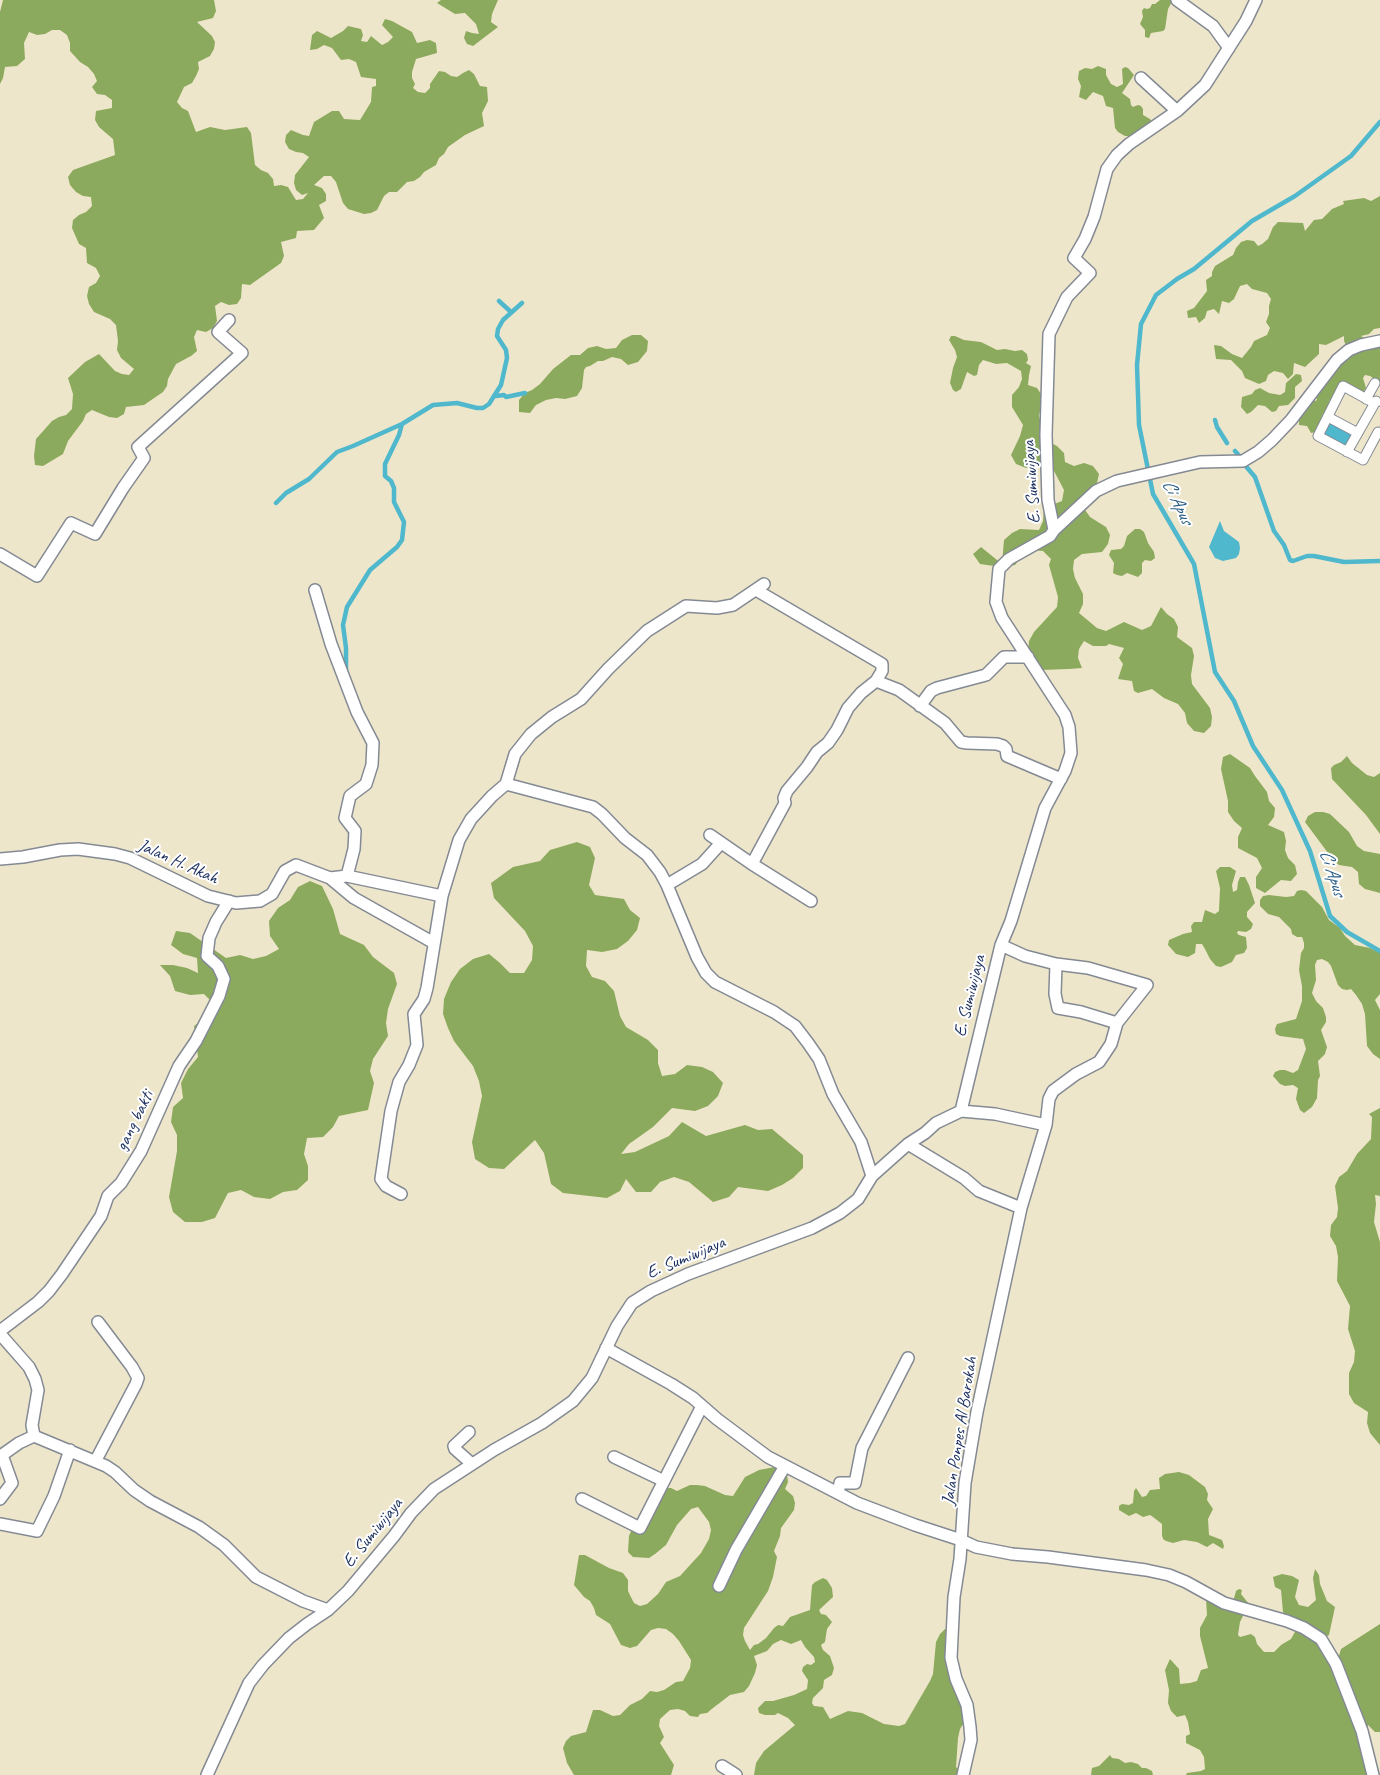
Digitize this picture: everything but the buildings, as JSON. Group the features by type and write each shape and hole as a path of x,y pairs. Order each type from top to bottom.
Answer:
{"street":[{"path":"1177,0 1212,26 1229,48"},
{"name":"E. Sumiwijaya","path":"207,1775 249,1683 263,1665 289,1638 328,1610 348,1591 411,1513 434,1489 472,1464 542,1423 573,1401 592,1378 617,1326 632,1303 651,1291 688,1274 812,1228 840,1213 858,1200 872,1176 908,1144 936,1123 961,1111 1001,945 1011,921 1045,808 1061,779 1071,754 1069,727 1065,715 1002,618 996,602 999,568 1009,559 1050,536 1054,530 1048,500 1046,435 1049,334 1068,297 1090,273 1074,258 1085,239 1094,217 1107,169 1117,155 1177,111 1205,85 1246,21 1256,0"},
{"path":"1141,78 1177,111"},
{"path":"0,554 37,576 71,523 95,534 144,458 138,447 242,353 218,332 229,320"},
{"path":"1054,530 1096,491 1117,481 1200,462 1243,461 1258,452 1291,420 1337,360 1349,350 1380,341"},
{"path":"1366,398 1375,383"},
{"path":"1348,452 1363,424 1377,403 1343,386 1318,436 1348,452 1363,460 1379,432 1363,424"},
{"path":"1328,417 1358,433"},
{"path":"401,1194 386,1186 381,1179 391,1111 398,1087 417,1045 414,1014 424,999 428,988 442,896 459,840 467,826 492,796 506,784 516,754 531,734 552,717 581,699 608,669 647,631 686,606 717,608 733,605 760,587 882,664 882,671 876,681 861,693 848,708 828,743 817,752 787,792 784,798 785,802 752,864"},
{"path":"315,590 331,644 357,712 373,744 372,765 366,784 350,796 344,818 355,831 354,849 347,876"},
{"path":"920,706 931,691 937,688 986,675 1004,657 1028,656"},
{"path":"876,681 899,690 945,723 961,742 1004,746 1007,756 1061,779"},
{"path":"506,784 592,807 602,814 625,838 647,855 667,885 697,957 706,973 721,985 795,1026 808,1043 819,1059 833,1094 861,1142 872,1176"},
{"path":"710,835 810,901"},
{"path":"667,885 702,864 721,843"},
{"name":"Jalan H. Akah","path":"0,859 23,858 60,850 115,854 146,865 193,890 229,901 260,901 272,894 285,871 292,866 300,866 330,878 347,876 442,896"},
{"path":"330,878 354,898 434,944"},
{"name":"gang bakti","path":"34,1436 32,1425 38,1390 35,1379 29,1367 0,1332 38,1302 58,1279 101,1216 108,1196 121,1183 141,1151 179,1066 196,1041 219,996 224,979 218,966 207,956 208,938 229,901"},
{"path":"1001,945 1024,956 1056,964 1088,968 1147,985 1117,1023 1100,1016 1057,1008 1055,994 1056,964"},
{"name":"Jalan Ponpes Al Barokah","path":"963,1775 971,1740 970,1727 967,1705 956,1679 951,1658 954,1597 965,1483 977,1412 1022,1208 1046,1125 1049,1099 1053,1091 1076,1074 1099,1062 1111,1044 1117,1023"},
{"path":"961,1111 996,1114 1046,1125"},
{"path":"908,1144 964,1178 979,1191 1022,1208"},
{"path":"96,1460 138,1378 132,1367 98,1322"},
{"path":"606,1348 671,1384 768,1457 857,1503 976,1547 996,1552 1146,1570 1169,1575 1224,1603 1287,1621 1304,1628 1321,1639 1336,1664 1362,1731 1373,1775"},
{"path":"838,1493 840,1483 855,1483 862,1448 908,1358"},
{"path":"582,1499 640,1528 702,1406"},
{"path":"469,1432 455,1443 454,1446 472,1464"},
{"path":"0,1499 12,1483 2,1455 19,1443 34,1436 96,1460 115,1472 134,1490 150,1501 199,1527 224,1545 256,1577 303,1601 328,1610"},
{"path":"0,1524 37,1531 54,1496 70,1450"},
{"path":"614,1457 664,1481"},
{"path":"719,1586 736,1550 785,1466"},
{"path":"722,1766 736,1775"}],"green space":[{"path":"3,0 214,0 216,11 213,18 197,22 212,36 215,42 214,49 210,56 198,62 199,69 196,76 192,83 184,87 177,102 188,111 196,132 210,127 225,130 247,127 251,133 255,165 268,173 273,179 274,186 288,187 296,200 303,199 308,193 302,195 296,190 294,183 295,175 309,157 289,149 285,142 286,135 291,130 309,136 314,122 332,111 339,111 344,119 360,120 371,102 372,87 376,86 376,79 361,77 356,62 349,59 341,60 332,48 324,45 310,50 312,35 317,31 331,38 348,26 361,29 363,35 361,41 367,42 371,36 382,45 393,37 382,25 385,19 412,32 417,43 430,40 436,43 437,53 416,59 412,72 415,84 413,88 418,92 425,93 430,88 430,84 439,71 457,77 469,70 474,74 480,86 487,87 488,101 482,113 484,126 465,135 448,147 436,165 424,172 420,177 414,181 407,182 397,192 389,192 384,196 377,210 371,213 364,214 348,209 343,203 336,182 331,176 324,176 314,185 322,188 326,194 326,201 319,205 324,218 314,230 297,231 296,238 281,242 284,256 281,263 250,285 242,284 241,298 237,304 229,305 221,302 215,306 217,321 213,328 206,332 197,330 194,337 197,351 176,364 163,392 144,405 126,407 124,414 117,418 92,410 86,414 68,441 63,454 43,466 35,465 36,439 52,421 66,415 72,409 73,394 68,378 85,362 99,354 115,371 122,374 129,375 134,369 121,358 117,350 116,325 110,319 94,312 89,304 87,296 89,287 96,283 100,276 96,268 87,263 86,248 79,244 72,228 73,220 92,206 91,197 83,196 76,192 70,185 68,177 73,170 115,155 113,139 99,127 95,120 96,111 112,108 112,100 105,95 97,94 92,87 97,81 94,74 70,51 67,35 60,30 52,30 45,34 37,35 29,32 24,43 25,59 17,66 5,67 0,84 0,12"},
{"path":"441,0 498,0 491,22 498,27 473,46 467,44 464,38 466,31 479,34 476,24 465,13 455,14 437,3"},
{"path":"1160,0 1173,0 1168,9 1165,29 1151,33 1149,38 1145,37 1145,30 1140,24 1143,17 1142,11 1144,8 1150,8 1152,4"},
{"path":"1098,66 1106,69 1106,75 1111,84 1117,87 1123,84 1122,69 1128,68 1134,75 1122,93 1130,99 1133,107 1141,106 1143,115 1152,122 1132,136 1125,136 1115,128 1113,108 1106,106 1103,96 1093,92 1086,100 1079,97 1081,86 1078,79 1079,71"},
{"path":"1380,196 1380,328 1361,336 1376,345 1377,348 1380,348 1380,383 1365,375 1363,378 1366,388 1362,394 1339,385 1335,396 1329,401 1331,408 1322,415 1321,423 1317,426 1316,432 1311,433 1307,426 1299,425 1299,417 1292,412 1292,409 1314,397 1315,401 1317,400 1315,395 1319,393 1319,390 1347,347 1344,336 1326,345 1319,344 1319,354 1305,367 1294,363 1293,374 1288,379 1283,373 1274,371 1268,375 1266,381 1259,384 1245,378 1242,371 1231,360 1216,359 1214,345 1221,346 1242,358 1254,341 1267,335 1270,328 1266,322 1271,299 1267,293 1252,289 1247,284 1240,286 1234,299 1229,303 1222,301 1219,314 1214,309 1207,311 1205,318 1199,323 1196,317 1188,318 1187,311 1194,308 1207,291 1206,280 1212,276 1215,266 1233,255 1241,242 1247,240 1254,241 1258,246 1262,244 1268,239 1273,227 1278,222 1303,223 1305,231 1314,220 1322,219 1332,209 1344,204 1343,201 1364,198 1371,201"},
{"path":"632,335 641,335 648,341 647,351 638,362 628,365 621,359 612,357 598,361 584,370 582,388 577,396 546,400 536,405 530,413 519,412 519,400 525,393 540,384 553,369 571,355 580,355 588,348 597,346 606,349 616,348 622,340"},
{"path":"951,336 981,342 997,350 1022,350 1027,354 1028,360 1026,363 1031,366 1028,385 1037,388 1043,397 1039,416 1044,434 1049,442 1057,446 1064,453 1065,462 1074,466 1084,463 1093,466 1099,474 1095,492 1083,507 1090,517 1106,527 1110,535 1108,544 1102,552 1082,554 1074,560 1075,578 1083,594 1083,604 1079,613 1097,628 1106,631 1124,622 1142,630 1151,626 1161,607 1174,619 1178,627 1177,637 1192,648 1194,656 1191,675 1192,684 1210,708 1211,726 1204,733 1194,731 1187,723 1185,713 1178,704 1164,698 1152,689 1138,693 1134,691 1132,681 1118,679 1123,664 1119,658 1124,648 1109,644 1106,646 1093,646 1084,641 1079,649 1078,658 1082,668 1069,669 1041,670 1028,652 1029,641 1034,632 1057,607 1058,597 1049,565 1051,559 1043,551 1031,550 1022,556 1015,565 1001,567 980,564 973,554 981,547 1002,564 1004,540 1020,529 1039,530 1043,521 1044,508 1062,501 1064,490 1054,471 1046,463 1026,468 1016,464 1011,455 1023,425 1012,407 1012,395 1019,387 1022,379 1021,371 1007,363 996,364 983,360 979,365 977,375 974,376 967,372 961,389 956,392 950,383 957,357 949,340"},
{"path":"1296,374 1301,375 1302,381 1295,387 1295,398 1288,405 1279,406 1276,411 1272,412 1265,406 1258,405 1247,414 1241,407 1242,397 1252,394 1260,388 1269,393 1280,395 1285,392 1286,383"},
{"path":"1135,529 1140,529 1144,532 1155,558 1151,561 1145,560 1142,563 1142,573 1138,577 1127,573 1122,576 1117,575 1113,573 1114,563 1109,555 1111,550 1121,549 1124,546 1127,536"},
{"path":"1230,754 1250,768 1267,792 1269,801 1275,808 1274,817 1268,825 1284,832 1285,850 1288,858 1295,865 1297,874 1291,881 1281,880 1265,893 1256,888 1256,877 1262,868 1257,858 1238,848 1238,837 1242,828 1228,812 1228,801 1221,769 1223,757"},
{"path":"1347,756 1352,763 1367,775 1374,777 1380,773 1380,834 1366,815 1332,779 1331,768"},
{"path":"1315,812 1330,814 1349,832 1357,846 1364,851 1380,854 1380,893 1365,889 1359,884 1358,872 1352,867 1339,865 1330,860 1328,853 1305,822 1308,816"},
{"path":"577,842 590,847 595,858 589,885 595,895 624,899 630,910 640,918 637,930 628,941 617,949 602,952 587,950 586,966 592,977 605,981 614,991 620,1016 626,1027 648,1040 658,1050 658,1063 662,1076 675,1074 687,1065 702,1067 713,1072 723,1083 718,1096 708,1106 695,1111 672,1108 653,1127 629,1144 621,1154 635,1152 669,1136 682,1122 706,1136 745,1125 758,1130 772,1129 803,1155 803,1168 782,1185 768,1191 738,1187 729,1197 713,1202 689,1182 674,1177 660,1182 651,1192 636,1192 626,1179 620,1191 607,1198 563,1193 551,1184 544,1153 535,1140 504,1169 489,1168 475,1159 472,1142 482,1096 473,1066 454,1041 448,1028 443,1014 444,999 451,982 460,969 473,959 489,954 510,973 524,973 532,960 533,946 525,931 494,898 491,883 513,867 540,861 550,850"},
{"path":"1220,867 1230,867 1236,871 1232,885 1233,892 1237,890 1240,877 1245,877 1255,903 1247,912 1247,917 1253,924 1251,929 1246,932 1238,931 1237,933 1246,937 1247,948 1244,953 1236,955 1232,962 1221,967 1216,966 1210,959 1202,944 1196,944 1195,953 1188,957 1176,954 1168,945 1169,940 1192,932 1191,926 1194,922 1202,922 1205,910 1215,914 1219,911 1220,888 1216,871"},
{"path":"310,881 322,886 333,909 340,934 364,945 373,957 394,973 397,984 388,1009 386,1023 388,1036 373,1059 370,1071 374,1083 368,1110 339,1116 333,1127 323,1137 307,1138 304,1154 308,1166 308,1180 297,1190 283,1192 270,1199 254,1197 241,1190 228,1193 215,1218 202,1222 185,1222 173,1212 169,1197 177,1151 177,1135 171,1122 173,1107 183,1098 181,1083 188,1069 198,1057 194,1026 206,1017 215,1005 204,994 190,995 175,991 170,976 160,965 173,965 198,973 197,958 183,954 171,945 176,931 190,933 226,958 240,955 253,959 266,956 279,949 270,936 269,921 278,908 290,900 298,887"},
{"path":"1297,891 1306,891 1322,907 1329,920 1340,928 1345,936 1355,945 1370,948 1380,953 1380,994 1375,1000 1380,1010 1380,1059 1367,1046 1365,1014 1362,1004 1351,989 1342,989 1338,985 1328,962 1322,959 1317,960 1315,965 1316,980 1312,993 1316,1001 1323,1008 1326,1017 1326,1022 1321,1030 1327,1047 1325,1054 1318,1061 1320,1076 1317,1098 1312,1107 1304,1113 1300,1110 1296,1099 1298,1088 1293,1085 1285,1086 1280,1084 1273,1076 1275,1072 1280,1070 1293,1073 1298,1070 1306,1049 1303,1039 1280,1036 1276,1034 1275,1029 1277,1024 1296,1019 1302,1001 1299,970 1304,943 1302,937 1292,934 1291,929 1279,917 1268,914 1260,906 1260,900 1263,896 1294,896"},
{"path":"1380,1108 1380,1196 1375,1195 1374,1222 1380,1242 1380,1445 1370,1433 1367,1423 1368,1412 1354,1403 1349,1394 1349,1373 1354,1362 1355,1351 1348,1329 1350,1306 1337,1281 1338,1257 1336,1246 1330,1236 1331,1225 1337,1217 1338,1208 1335,1186 1339,1177 1347,1171 1357,1154 1371,1139 1372,1117 1369,1114"},
{"path":"775,1467 782,1469 787,1474 788,1482 785,1489 793,1496 795,1503 794,1510 781,1528 774,1551 777,1557 768,1591 744,1628 743,1635 750,1650 754,1645 766,1638 778,1625 783,1626 790,1617 810,1610 812,1585 823,1578 827,1580 832,1588 833,1597 819,1610 821,1614 826,1615 832,1622 827,1629 825,1642 821,1645 823,1650 830,1656 834,1668 832,1675 824,1680 823,1688 813,1698 812,1703 814,1706 823,1707 830,1719 848,1711 862,1713 884,1724 899,1726 905,1724 930,1681 933,1674 936,1642 940,1634 945,1629 951,1631 967,1718 960,1729 958,1738 957,1775 754,1775 756,1763 764,1751 795,1725 788,1718 778,1713 775,1715 765,1715 759,1713 758,1708 765,1701 773,1701 794,1695 807,1689 808,1680 802,1671 803,1667 815,1662 814,1657 801,1640 791,1644 781,1640 773,1644 767,1651 754,1656 757,1665 755,1673 744,1692 730,1695 707,1713 700,1714 698,1717 690,1716 685,1711 678,1709 670,1710 660,1719 659,1726 664,1737 660,1743 674,1765 671,1775 574,1775 567,1763 563,1748 571,1736 586,1732 593,1710 600,1710 613,1716 620,1715 630,1705 642,1699 650,1691 664,1690 676,1682 683,1681 690,1668 691,1660 679,1641 666,1629 658,1628 651,1630 637,1646 630,1648 621,1645 610,1624 596,1615 590,1601 574,1585 579,1555 585,1555 623,1573 628,1580 628,1591 634,1603 640,1606 647,1604 658,1594 666,1582 680,1576 701,1553 709,1539 711,1530 709,1522 698,1507 691,1509 677,1525 666,1545 649,1558 633,1557 628,1552 629,1536 632,1529 665,1488 677,1491 690,1485 697,1485 733,1496 745,1477 759,1470"},
{"path":"1179,1472 1189,1475 1205,1487 1208,1494 1207,1500 1213,1509 1208,1519 1209,1535 1222,1540 1223,1549 1213,1543 1207,1547 1197,1542 1184,1540 1173,1543 1166,1541 1162,1535 1162,1524 1150,1515 1143,1517 1136,1513 1129,1516 1119,1510 1119,1506 1122,1504 1129,1505 1133,1503 1136,1488 1142,1497 1146,1496 1150,1490 1160,1489 1159,1478 1165,1474"},
{"path":"1315,1569 1319,1575 1320,1584 1327,1601 1335,1607 1329,1635 1321,1639 1338,1659 1341,1649 1380,1624 1380,1732 1375,1732 1368,1725 1367,1734 1371,1775 1186,1775 1187,1773 1205,1769 1204,1757 1200,1750 1186,1743 1186,1736 1190,1734 1185,1715 1177,1717 1171,1711 1168,1703 1169,1690 1165,1670 1170,1659 1179,1669 1180,1684 1197,1681 1201,1670 1208,1668 1200,1636 1200,1628 1207,1615 1206,1599 1233,1602 1236,1591 1242,1590 1241,1594 1249,1604 1240,1622 1238,1635 1240,1637 1251,1634 1264,1652 1274,1652 1291,1639 1296,1630 1287,1621 1283,1612 1281,1590 1275,1587 1273,1577 1282,1574 1299,1580 1295,1597 1299,1605 1308,1607 1316,1600 1313,1578"},
{"path":"1110,1755 1112,1758 1119,1759 1125,1763 1138,1764 1142,1768 1152,1771 1153,1775 1091,1775 1092,1768 1099,1766"}],"water":[{"path":"1331,420 1354,432 1345,448 1322,435"},
{"path":"1220,521 1224,531 1239,542 1239,554 1236,558 1223,561 1215,558 1209,547"}],"waterway":[{"name":"Ci Apus","path":"1380,122 1351,156 1295,196 1252,221 1194,269 1156,295 1141,324 1137,365 1139,425 1153,494 1194,564 1215,672 1234,701 1253,746 1282,790 1310,851 1330,916 1347,932 1380,951"},
{"path":"499,301 511,312"},
{"path":"276,503 286,493 309,479 337,452 402,424 433,405 457,403 483,408 489,404 501,385 507,358 506,350 497,336 498,329 503,320 522,303"},
{"path":"496,396 504,395 506,397 525,393"},
{"path":"1215,420 1227,443"},
{"path":"346,671 343,625 347,607 370,570 397,547 402,540 404,522 394,502 394,488 391,481 385,476 385,464 399,435 402,424"},
{"path":"1235,451 1242,459"},
{"path":"1244,464 1255,477 1274,531 1284,545 1290,560 1314,556 1344,562 1379,561"}]}
